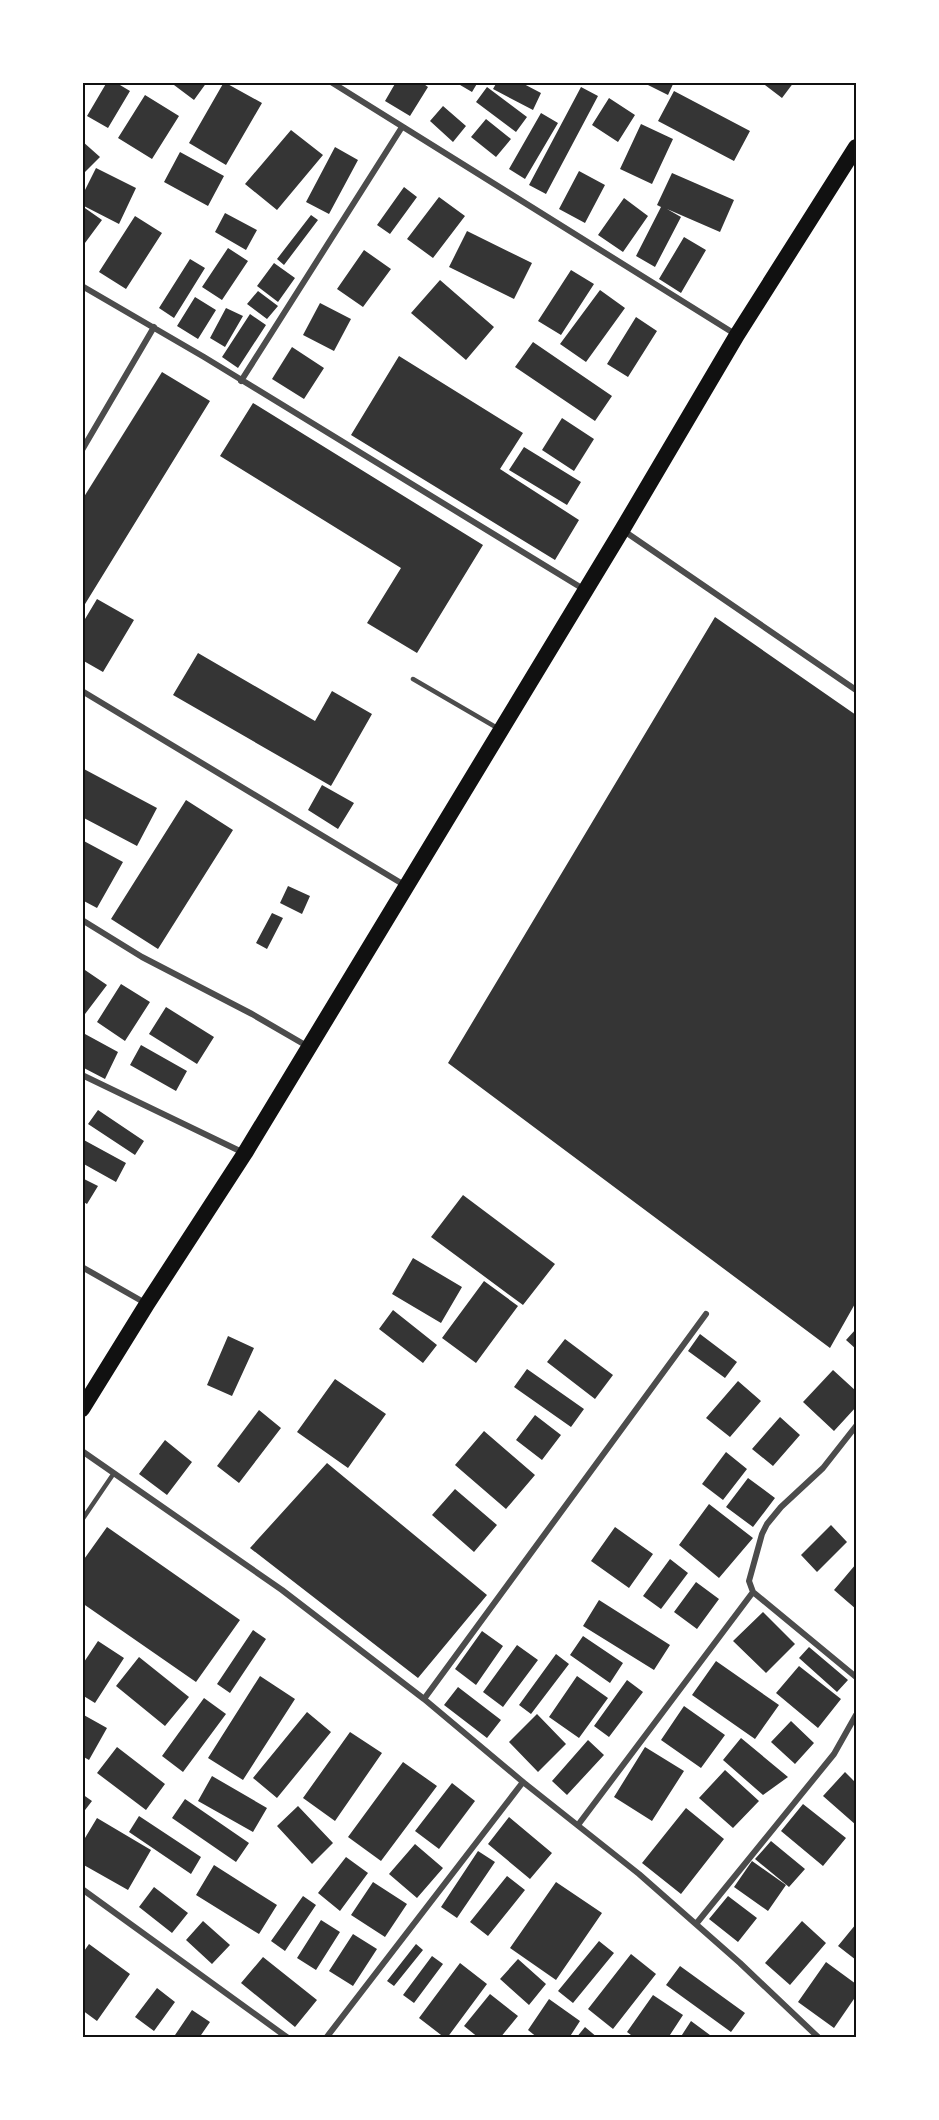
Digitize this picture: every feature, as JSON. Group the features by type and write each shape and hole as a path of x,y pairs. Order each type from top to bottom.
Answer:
{"highway":[{"path":"82,1409 245,1153 586,590 737,335 856,147"}],"street":[{"path":"331,82 737,335"},
{"path":"241,381 402,127"},
{"path":"82,286 154,327 586,590"},
{"path":"82,450 154,327"},
{"path":"622,530 856,690"},
{"path":"82,691 407,886"},
{"path":"82,920 142,957 252,1014 308,1047"},
{"path":"82,1075 245,1153"},
{"path":"82,1267 147,1304"},
{"path":"424,1699 706,1314"},
{"path":"856,1426 823,1468 781,1507 767,1524 749,1581 753,1592 856,1677"},
{"path":"82,1451 282,1590 424,1699 523,1782 639,1874 819,2037"},
{"path":"578,1825 753,1592"},
{"path":"696,1924 834,1754 856,1715"},
{"path":"326,2037 523,1782"},
{"path":"82,1889 288,2037"}],"lane":[{"path":"413,679 501,730"},
{"path":"82,1520 114,1473"}],"building":[{"path":"107,82 115,82 130,91 108,128 87,116"},
{"path":"170,82 207,82 194,100"},
{"path":"224,82 262,103 226,165 189,143"},
{"path":"396,82 421,82 428,87 410,116 385,101"},
{"path":"455,82 478,82 472,92"},
{"path":"497,82 520,82 541,93 533,110 493,89"},
{"path":"642,82 674,82 668,95"},
{"path":"761,82 794,82 782,98"},
{"path":"487,87 527,117 516,132 476,102"},
{"path":"581,87 598,96 546,194 529,185"},
{"path":"674,91 750,131 734,161 658,121"},
{"path":"145,95 179,116 152,159 118,138"},
{"path":"609,98 635,115 618,142 592,125"},
{"path":"443,106 466,126 453,142 430,121"},
{"path":"541,113 558,123 525,179 509,169"},
{"path":"486,119 511,139 496,157 471,137"},
{"path":"641,124 673,139 652,184 620,169"},
{"path":"291,130 323,155 277,210 245,184"},
{"path":"82,141 100,157 82,175"},
{"path":"335,147 358,160 329,214 306,202"},
{"path":"180,152 224,176 208,206 164,182"},
{"path":"96,168 136,188 119,224 82,205 82,196"},
{"path":"579,171 605,185 585,223 559,209"},
{"path":"672,173 734,200 720,232 667,209 681,217 655,267 636,256 661,207 657,205"},
{"path":"404,187 417,197 390,234 377,225"},
{"path":"439,197 465,216 433,258 407,239"},
{"path":"624,198 648,216 623,252 598,235"},
{"path":"82,206 102,220 82,247"},
{"path":"225,213 257,230 246,250 215,232"},
{"path":"311,215 318,220 284,265 277,259"},
{"path":"135,216 162,233 126,289 99,272"},
{"path":"467,231 532,263 514,299 449,267"},
{"path":"684,237 706,250 681,293 659,279"},
{"path":"228,248 248,261 222,300 202,287"},
{"path":"364,250 391,269 363,307 337,289"},
{"path":"190,259 205,268 174,318 159,308"},
{"path":"274,263 295,278 278,302 257,286"},
{"path":"571,270 594,284 561,335 538,321"},
{"path":"440,280 494,327 466,360 411,313"},
{"path":"600,290 625,308 586,362 560,344"},
{"path":"258,291 278,306 267,319 247,304"},
{"path":"195,297 216,310 198,339 177,326"},
{"path":"320,303 351,319 334,351 303,335"},
{"path":"226,308 243,316 225,347 210,338"},
{"path":"250,314 266,325 238,368 222,357"},
{"path":"636,317 657,331 628,377 607,364"},
{"path":"533,342 612,396 595,421 515,367"},
{"path":"292,347 324,368 304,399 272,379"},
{"path":"399,356 523,433 500,469 579,520 555,560 351,435"},
{"path":"162,372 210,401 82,609 82,500"},
{"path":"253,403 483,545 417,653 367,623 401,568 220,456"},
{"path":"562,418 594,439 574,471 542,450"},
{"path":"524,447 581,482 567,505 509,470"},
{"path":"97,599 134,620 103,672 82,660 82,624"},
{"path":"715,617 856,715 856,1302 830,1348 448,1063"},
{"path":"198,653 315,721 332,691 372,714 331,786 173,695"},
{"path":"82,768 157,808 137,846 82,817"},
{"path":"322,785 354,803 338,829 308,810"},
{"path":"186,800 233,830 158,949 111,919"},
{"path":"82,840 123,862 97,908 82,900"},
{"path":"288,886 310,896 302,914 280,903"},
{"path":"272,913 283,918 267,949 256,943"},
{"path":"82,968 107,985 82,1018"},
{"path":"121,984 150,1002 125,1041 97,1022"},
{"path":"166,1007 214,1037 197,1064 149,1034"},
{"path":"85,1034 118,1052 105,1079 82,1067 82,1038"},
{"path":"141,1045 187,1071 176,1091 130,1065"},
{"path":"98,1110 144,1141 135,1155 88,1124"},
{"path":"82,1139 126,1163 116,1182 82,1163"},
{"path":"82,1178 98,1186 87,1204 82,1201"},
{"path":"463,1195 555,1264 523,1305 431,1237"},
{"path":"413,1258 462,1287 441,1323 392,1294"},
{"path":"484,1281 518,1306 476,1363 442,1338"},
{"path":"393,1310 437,1345 423,1363 379,1329"},
{"path":"856,1329 856,1349 846,1340"},
{"path":"700,1334 737,1362 725,1378 688,1351"},
{"path":"228,1336 254,1348 232,1396 207,1385"},
{"path":"565,1339 613,1375 595,1399 547,1362"},
{"path":"527,1369 584,1409 571,1427 514,1387"},
{"path":"833,1370 856,1391 856,1407 834,1431 803,1402"},
{"path":"335,1379 386,1414 348,1468 297,1432"},
{"path":"738,1381 761,1401 730,1437 706,1418"},
{"path":"259,1410 281,1428 239,1483 217,1466"},
{"path":"535,1415 561,1435 542,1460 516,1440"},
{"path":"780,1417 800,1435 773,1466 752,1449"},
{"path":"484,1431 535,1475 506,1509 455,1465"},
{"path":"165,1440 192,1462 167,1495 139,1474"},
{"path":"726,1452 747,1469 723,1500 702,1484"},
{"path":"327,1463 487,1595 418,1678 250,1548"},
{"path":"748,1478 775,1498 753,1527 726,1507"},
{"path":"455,1489 497,1525 474,1552 432,1515"},
{"path":"709,1504 753,1538 719,1578 679,1545"},
{"path":"831,1525 847,1542 817,1572 801,1555"},
{"path":"107,1527 240,1620 196,1682 82,1603 82,1562"},
{"path":"615,1527 653,1554 629,1588 591,1561"},
{"path":"670,1559 688,1573 661,1609 643,1596"},
{"path":"856,1564 856,1609 834,1590"},
{"path":"696,1582 719,1599 697,1629 674,1612"},
{"path":"599,1600 670,1645 654,1670 583,1626"},
{"path":"763,1612 795,1644 766,1673 733,1641"},
{"path":"253,1630 266,1639 230,1693 217,1684"},
{"path":"482,1631 503,1646 476,1685 455,1669"},
{"path":"583,1636 623,1663 610,1683 570,1655"},
{"path":"98,1641 124,1658 95,1703 82,1695 82,1665"},
{"path":"517,1645 538,1660 503,1707 483,1692"},
{"path":"809,1647 848,1680 837,1692 799,1658"},
{"path":"556,1654 569,1664 531,1714 519,1705"},
{"path":"139,1657 189,1697 165,1726 116,1686"},
{"path":"716,1661 779,1705 755,1739 692,1695"},
{"path":"799,1666 841,1699 818,1728 776,1693"},
{"path":"260,1676 295,1699 243,1780 208,1758"},
{"path":"577,1676 608,1698 579,1738 549,1717"},
{"path":"627,1680 643,1692 609,1737 594,1726"},
{"path":"458,1687 501,1720 487,1738 444,1705"},
{"path":"204,1698 226,1714 183,1772 162,1756"},
{"path":"684,1706 725,1735 701,1768 661,1740"},
{"path":"307,1712 331,1732 277,1798 253,1778"},
{"path":"82,1714 107,1728 89,1760 82,1756"},
{"path":"537,1714 566,1744 538,1772 509,1742"},
{"path":"791,1721 814,1743 795,1764 771,1742"},
{"path":"350,1732 382,1753 335,1821 303,1798"},
{"path":"741,1738 788,1777 763,1795 723,1760"},
{"path":"588,1740 604,1755 567,1795 552,1781"},
{"path":"117,1747 165,1784 146,1810 97,1773"},
{"path":"645,1747 684,1771 652,1821 614,1797"},
{"path":"403,1762 437,1786 381,1861 348,1837"},
{"path":"725,1770 759,1801 733,1828 699,1798"},
{"path":"845,1772 856,1783 856,1825 823,1796"},
{"path":"212,1776 267,1808 253,1832 198,1801"},
{"path":"452,1783 475,1801 439,1849 415,1831"},
{"path":"82,1794 92,1801 82,1814"},
{"path":"185,1799 249,1843 236,1862 172,1818"},
{"path":"803,1804 846,1838 823,1866 781,1831"},
{"path":"298,1806 333,1843 312,1864 277,1826"},
{"path":"686,1808 724,1839 681,1894 642,1863"},
{"path":"139,1816 201,1857 191,1874 129,1832"},
{"path":"509,1817 552,1853 530,1879 488,1844"},
{"path":"97,1818 151,1850 128,1890 82,1864 82,1843"},
{"path":"771,1841 805,1869 789,1887 755,1859"},
{"path":"415,1844 443,1868 417,1898 389,1874"},
{"path":"478,1851 495,1862 457,1918 441,1907"},
{"path":"346,1857 368,1873 340,1911 318,1893"},
{"path":"752,1861 786,1885 768,1911 734,1887"},
{"path":"214,1865 277,1905 259,1934 196,1895"},
{"path":"507,1876 525,1890 488,1936 470,1922"},
{"path":"373,1882 407,1904 385,1937 351,1915"},
{"path":"556,1882 602,1913 556,1980 510,1948"},
{"path":"154,1887 188,1913 172,1933 139,1907"},
{"path":"303,1896 316,1905 285,1951 271,1941"},
{"path":"728,1896 757,1918 738,1942 709,1919"},
{"path":"321,1920 340,1932 316,1970 297,1958"},
{"path":"203,1921 230,1945 212,1964 186,1940"},
{"path":"802,1921 826,1943 790,1985 765,1963"},
{"path":"856,1924 856,1960 838,1946"},
{"path":"353,1934 377,1949 353,1986 329,1971"},
{"path":"599,1941 614,1953 573,2003 558,1991"},
{"path":"89,1944 130,1974 97,2021 82,2010 82,1954"},
{"path":"416,1944 423,1950 394,1986 387,1981"},
{"path":"631,1954 656,1974 613,2029 588,2009"},
{"path":"432,1956 443,1964 414,2003 403,1995"},
{"path":"263,1957 317,2000 295,2027 241,1983"},
{"path":"518,1959 546,1984 529,2005 500,1979"},
{"path":"826,1962 856,1984 856,1996 834,2028 798,2002"},
{"path":"460,1963 487,1984 445,2038 419,2018"},
{"path":"680,1966 745,2013 731,2032 666,1985"},
{"path":"157,1988 175,2002 154,2031 135,2017"},
{"path":"490,1994 518,2016 500,2038 479,2038 464,2026"},
{"path":"653,1995 683,2015 668,2038 635,2038 627,2032"},
{"path":"549,1999 580,2021 569,2038 538,2038 528,2030"},
{"path":"192,2010 210,2022 199,2038 173,2038"},
{"path":"691,2021 714,2038 680,2038"},
{"path":"585,2027 598,2038 576,2038"}]}
